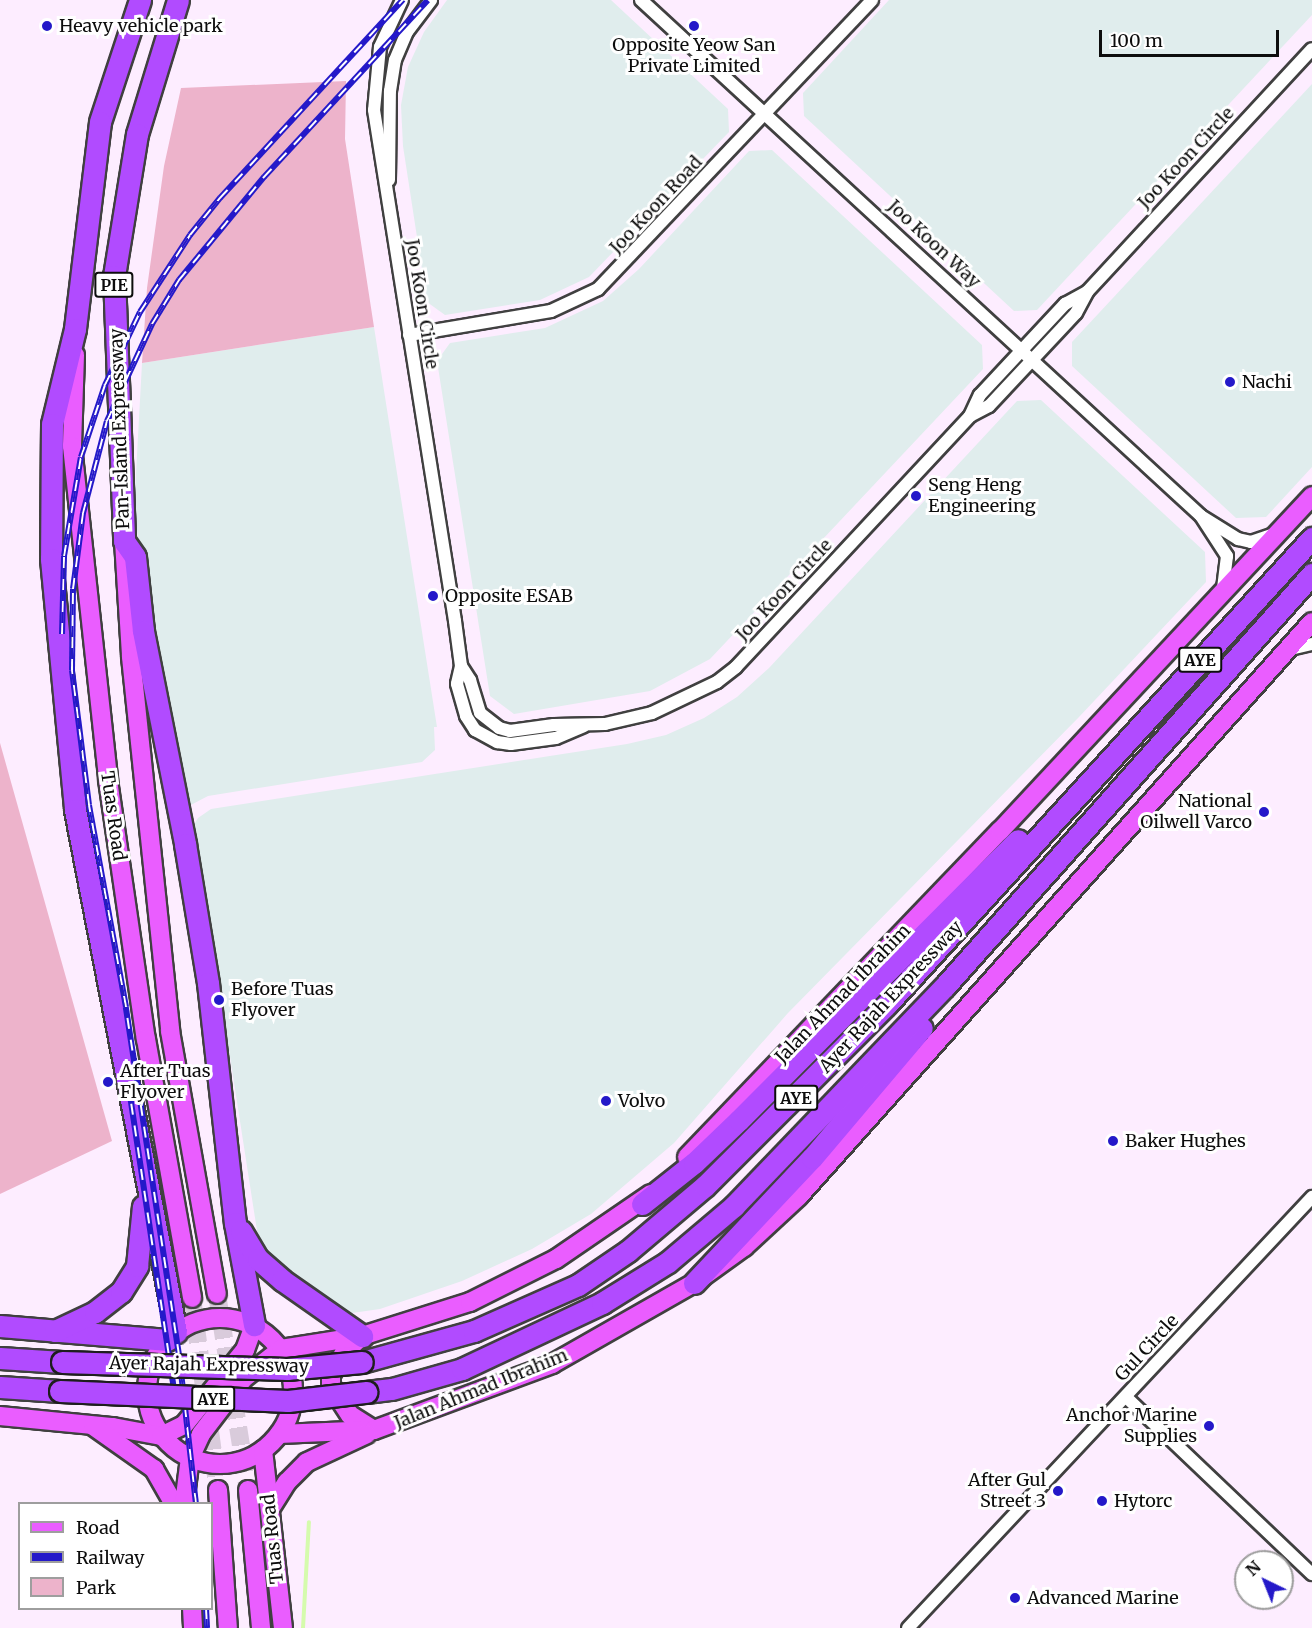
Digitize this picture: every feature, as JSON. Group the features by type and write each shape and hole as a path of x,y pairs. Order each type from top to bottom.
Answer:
{"highway":[{"name":"PIE","path":"75,328 100,122 140,0"},
{"name":"Pan-Island Expressway","path":"124,541 114,276 137,134 178,0"},
{"path":"0,1326 171,1336 146,1188 75,810 58,667 51,560 51,424 75,328"},
{"name":"Ayer Rajah Expressway","path":"0,1358 276,1369 362,1362 474,1331 578,1285 628,1251 705,1186 798,1096 1312,538"},
{"path":"124,541 135,557 143,631 208,983 235,1223 254,1325"},
{"name":"Ayer Rajah Expressway","path":"0,1387 288,1401 392,1389 462,1369 602,1303 668,1262 734,1206 945,986 1312,574"},
{"path":"642,1204 694,1163 739,1120 1002,855 1147,717"},
{"path":"694,1283 812,1158 908,1046 937,1008 945,986"},
{"path":"55,1330 95,1312 121,1292 137,1266 146,1188"},
{"path":"235,1223 258,1260 333,1319 362,1336"}],"main road":[{"name":"Tuas Road","path":"75,328 72,446 108,780 146,1039 192,1298"},
{"name":"Jalan Ahmad Ibrahim","path":"281,1349 362,1336 470,1302 531,1274 642,1204 1000,831 1312,496"},
{"name":"Tuas Road","path":"124,541 131,657 170,1031 217,1294"},
{"name":"Jalan Ahmad Ibrahim","path":"279,1434 374,1430 552,1365 694,1283 744,1246 798,1197 1312,622"},
{"path":"214,1317 254,1325 281,1349 289,1363 294,1395 291,1411 279,1434 263,1450 235,1463 205,1463 190,1458 162,1436 147,1405 146,1387 156,1354 171,1336 214,1317"},
{"path":"0,1416 89,1424 162,1436 184,1425 245,1350 254,1325"},
{"path":"362,1336 344,1353 331,1375 332,1386 350,1416 374,1430"},
{"path":"184,1502 190,1458 201,1434 243,1379 281,1349"},
{"path":"89,1424 154,1469 173,1502"},
{"path":"270,1509 286,1482 306,1462 374,1430"},
{"name":"Tuas Road","path":"263,1450 283,1628"},
{"path":"218,1490 228,1628"},
{"name":"Tuas Road","path":"248,1490 261,1628"},
{"path":"192,1610 193,1628"}],"street":[{"name":"Joo Koon Circle","path":"402,0 384,35 374,87 377,140 388,195 461,666 457,684 466,716 475,730 497,742 511,744 556,738 584,726 652,713 686,699 736,667 970,416 980,395 1065,304 1087,292"},
{"name":"Joo Koon Circle","path":"388,195 392,140 390,91 395,60 407,32 431,0"},
{"name":"Joo Koon Way","path":"641,0 1201,516 1238,539 1251,542 1280,530"},
{"name":"Joo Koon Road","path":"409,335 550,311 598,289 766,115 872,0"},
{"name":"Joo Koon Circle","path":"970,416 988,406 1076,313 1087,292 1312,49"},
{"name":"Joo Koon Way","path":"1201,516 1227,556 1222,593"},
{"path":"1283,652 1312,644"},
{"name":"Gul Circle","path":"908,1628 1312,1197"},
{"path":"1126,1397 1312,1574"}],"shaded area":[{"path":"447,0 611,0 728,109 729,132 589,277 540,300 445,315 427,302 403,146 401,105 408,67 424,32"},
{"path":"889,0 1312,0 1312,15 1037,310 1014,311 804,116 803,93"},
{"path":"1312,84 1312,467 1266,517 1236,518 1072,366 1072,342"},
{"path":"772,150 982,345 983,369 710,659 650,691 514,714 490,696 437,361 450,343 545,328 603,301 639,269 749,151"},
{"path":"374,327 437,727 434,727 435,750 422,762 208,796 187,807 152,634 134,510 142,363"},
{"path":"1041,400 1205,552 1206,582 1079,717 788,1013 674,1143 591,1214 532,1249 462,1281 380,1309 338,1315 260,1250 194,825 198,818 211,809 627,744 666,735 704,718 737,697 769,668 1017,401"}],"green space":[{"path":"346,81 345,139 374,327 142,363 147,288 164,166 181,88"},
{"path":"0,743 112,1141 0,1194"}],"waterway":[{"path":"303,1628 309,1522"}],"tunnel":[{"path":"217,1294 248,1490"},
{"path":"192,1298 218,1490"}],"railway":[{"path":"62,634 64,556 81,457 105,385 140,312 190,235 220,198 403,0"},
{"path":"196,1502 179,1355 126,1007 89,805 72,670 73,589 83,513 107,421 152,324 179,280 264,177 428,0"},
{"path":"128,1082 175,1397"},
{"path":"206,1610 207,1628"}],"place":[{"name":"Heavy vehicle park","path":"47,26"},
{"name":"Opposite Yeow San Private Limited","path":"694,26"},
{"name":"Nachi","path":"1230,382"},
{"name":"Seng Heng Engineering","path":"916,496"},
{"name":"Opposite ESAB","path":"433,596"},
{"name":"National Oilwell Varco","path":"1264,812"},
{"name":"Before Tuas Flyover","path":"219,1000"},
{"name":"After Tuas Flyover","path":"108,1082"},
{"name":"Volvo","path":"606,1101"},
{"name":"Baker Hughes","path":"1113,1141"},
{"name":"Anchor Marine Supplies","path":"1209,1426"},
{"name":"After Gul Street 3","path":"1058,1491"},
{"name":"Hytorc","path":"1102,1501"},
{"name":"Advanced Marine","path":"1015,1598"}]}
